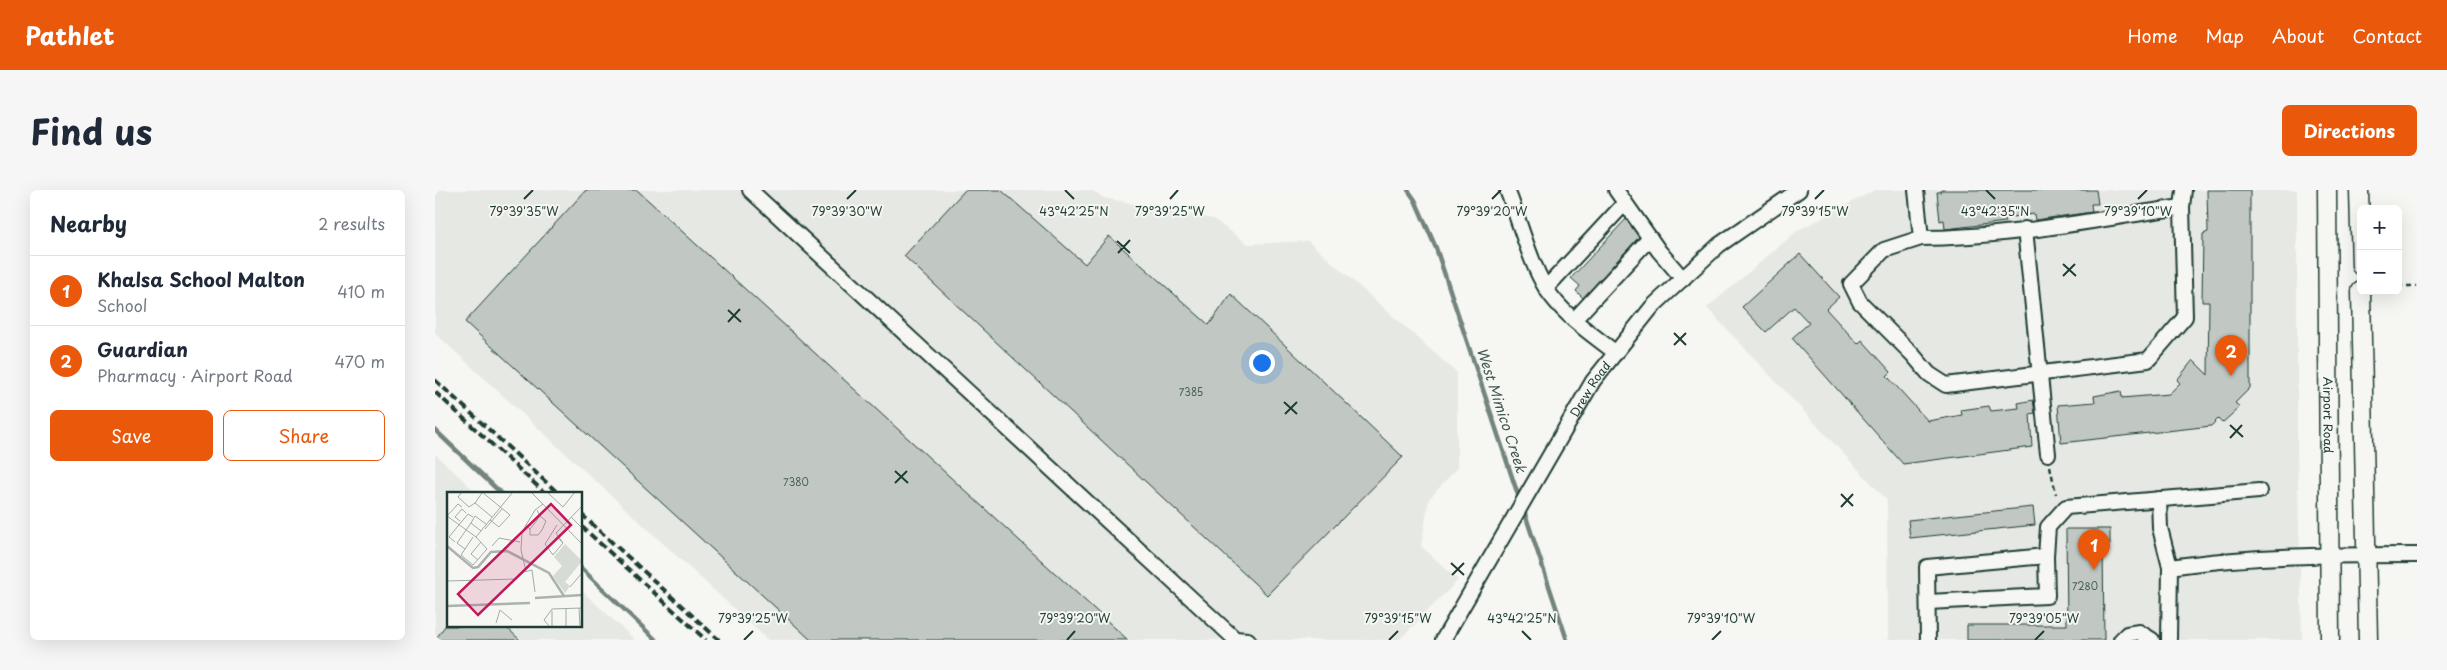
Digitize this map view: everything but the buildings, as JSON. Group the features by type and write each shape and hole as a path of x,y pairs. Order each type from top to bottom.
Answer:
{"main road":[{"name":"Airport Road","path":"2327,190 2330,640"},
{"path":"2359,190 2361,250"},
{"path":"2361,295 2368,640"}],"street":[{"path":"750,190 1235,639 1248,640"},
{"path":"1507,190 1546,288 1574,320 1616,353"},
{"path":"1616,190 1650,238 1683,279"},
{"name":"Drew Road","path":"1443,640 1504,538 1593,381 1652,308 1719,245 1799,190"},
{"path":"1916,190 1921,238"},
{"path":"2182,207 2025,229 1943,238 1921,238 1885,250 1851,284 1860,302 1913,355 1929,374 1946,386 2148,360 2185,317 2182,207 2184,190"},
{"path":"1546,288 1625,202"},
{"path":"2025,229 2048,454"},
{"path":"1574,320 1650,238"},
{"path":"1928,602 2047,596 2046,556 2048,527 2066,507 2259,491"},
{"path":"2159,499 2160,528 2170,567 2165,638"},
{"path":"2170,567 2225,559 2328,554 2417,555"},
{"path":"1928,640 1927,567 2046,556"},
{"path":"2121,640 2127,634 2139,632 2152,640"}],"path":[{"path":"2402,286 2417,286"},
{"path":"2048,454 2056,494"}],"shaded area":[{"path":"435,190 1092,190 1104,198 1213,219 1248,244 1308,241 1457,373 1457,468 1429,499 1421,546 1458,580 1399,640 768,640 435,333"},
{"path":"1875,190 2297,190 2297,451 2302,640 1888,640 1887,500 1707,308 1797,231"},
{"path":"435,454 476,492 447,492 447,628 583,628 583,592 635,640 435,640"}],"waterway":[{"name":"West Mimico Creek","path":"1408,190 1415,200 1436,248 1520,501"},
{"path":"435,430 500,492"},
{"name":"West Mimico Creek","path":"1523,508 1567,640"},
{"path":"583,570 656,640"}],"railway":[{"path":"435,380 557,492"},
{"path":"435,392 544,492"},
{"path":"583,516 719,640"},
{"path":"583,528 706,640"}],"place":[{"name":"Guardian","path":"2231,376"},
{"name":"Khalsa School Malton","path":"2094,570"}]}
